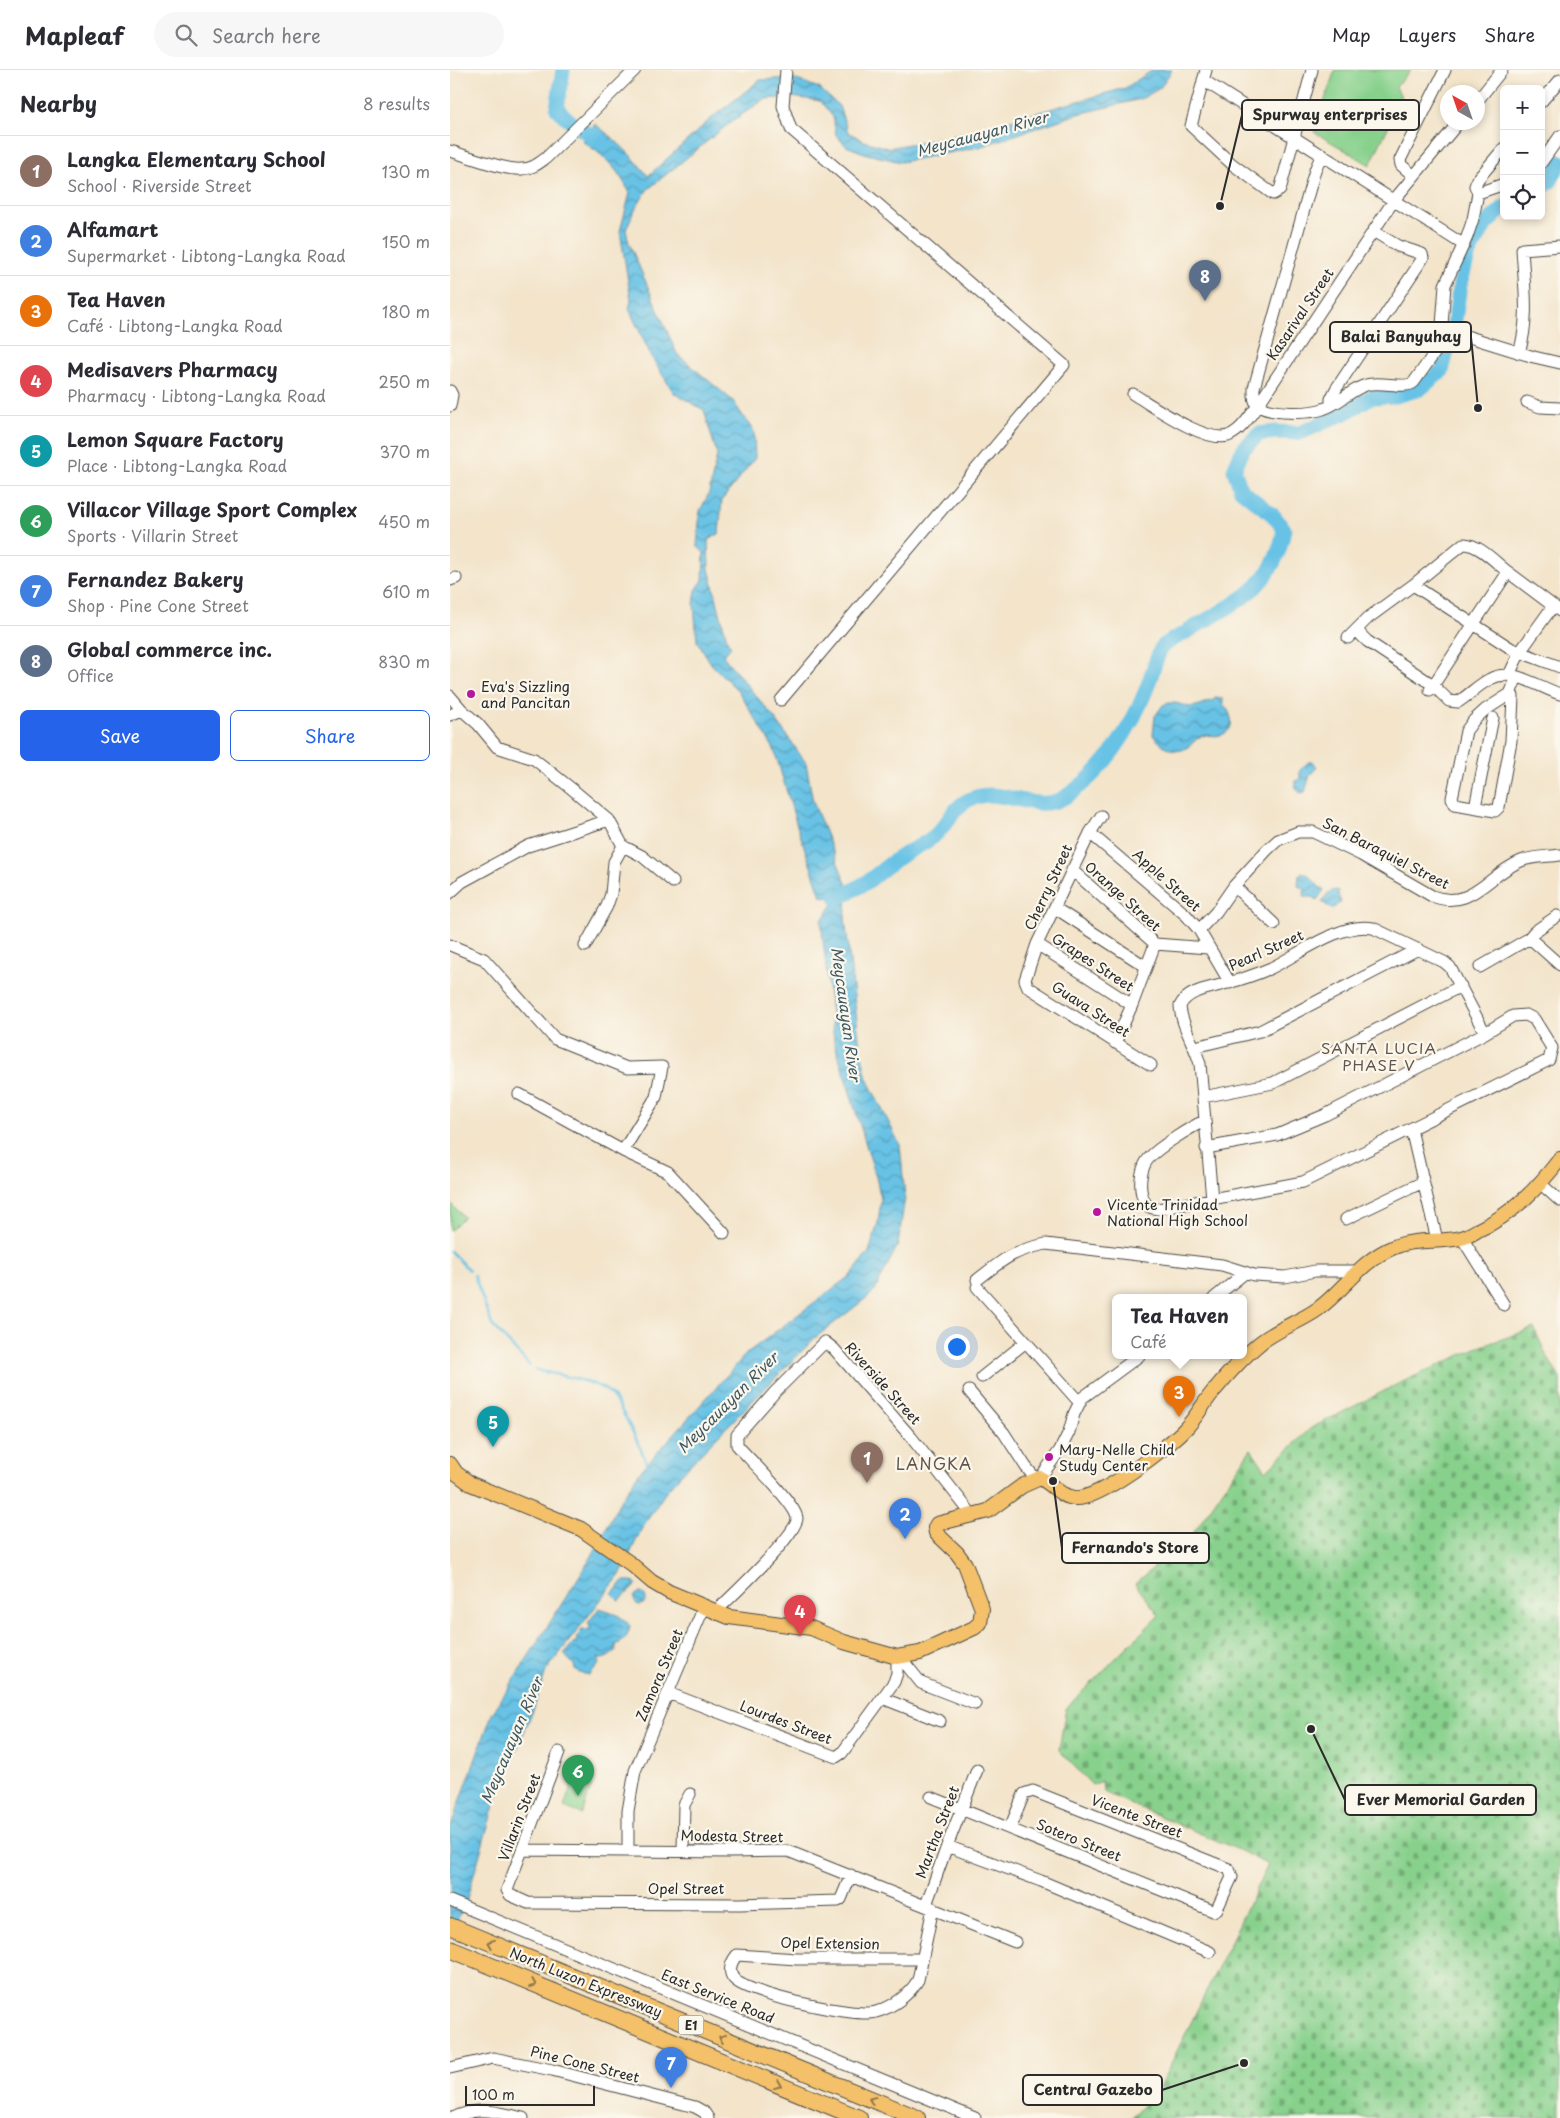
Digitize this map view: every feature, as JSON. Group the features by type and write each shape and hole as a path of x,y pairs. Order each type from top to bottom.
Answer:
{"highway":[{"name":"North Luzon Expressway","path":"457,1929 918,2118"},
{"name":"North Luzon Expressway","path":"453,1951 860,2118"}],"main road":[{"path":"1247,1356 1271,1335 1320,1307 1356,1271 1382,1252 1410,1242 1462,1238 1494,1223 1525,1200 1541,1184 1560,1159"},
{"path":"450,1464 456,1473 471,1484 572,1525 595,1537 652,1582 669,1592 710,1610 729,1618 811,1628 844,1642 898,1657 920,1653 974,1628 980,1622 982,1609 965,1564 958,1553 939,1536 935,1528 940,1522 988,1511 1022,1486 1038,1478 1065,1496 1084,1499 1101,1492 1125,1476 1185,1429 1213,1392 1245,1359"}],"street":[{"path":"450,151 509,168 522,169 536,166 635,70"},
{"path":"1312,70 1294,137 1280,190 1273,194 1210,146 1191,126 1204,75 1294,137 1464,245"},
{"path":"1414,176 1401,165 1400,160 1445,70"},
{"path":"1485,91 1502,70"},
{"path":"781,700 1064,365 790,129 783,106 786,71"},
{"path":"1545,97 1560,80"},
{"name":"Kasarival Street","path":"1133,394 1192,428 1214,436 1230,435 1240,428 1258,405 1394,200 1452,130"},
{"path":"1545,157 1560,136"},
{"path":"1322,154 1315,170 1254,388 1254,395 1258,405 1272,410 1301,412 1322,409 1365,385 1383,382 1410,386 1414,382 1436,350 1441,339 1446,285 1464,245 1473,219 1478,193 1475,186 1478,179 1500,153"},
{"path":"1478,193 1500,185"},
{"path":"1331,405 1331,399 1336,389 1423,258 1422,254 1398,246 1373,231"},
{"path":"1519,352 1526,314 1522,249 1560,246"},
{"path":"1462,335 1560,363"},
{"path":"450,391 452,395 450,406"},
{"path":"1527,402 1540,406 1560,408"},
{"path":"1348,638 1368,618 1413,585 1462,544 1467,544 1481,551 1557,608 1520,652 1512,676 1510,694 1489,714 1474,720 1466,731 1452,798 1455,804 1495,811 1499,807 1513,724 1513,696 1510,694"},
{"path":"1431,688 1508,572"},
{"path":"1413,585 1520,652 1560,667"},
{"path":"1358,628 1360,634 1367,641 1454,703 1490,679 1512,676 1560,694"},
{"path":"450,696 478,724 497,747 534,759 609,820 623,846 642,856 673,882"},
{"path":"450,715 462,710"},
{"path":"1489,714 1513,724"},
{"path":"1475,807 1489,714"},
{"name":"Cherry Street","path":"1027,973 1037,944 1100,816"},
{"path":"450,892 462,882 528,846 609,820"},
{"name":"San Baraquiel Street","path":"1199,930 1216,912 1234,886 1278,840 1298,832 1313,832 1361,855 1432,896 1444,900 1456,900 1470,894 1499,873 1523,860 1560,855"},
{"name":"Apple Street","path":"1090,833 1170,899 1186,915 1199,930 1230,983"},
{"path":"585,946 607,906 611,894 613,867 623,846"},
{"name":"Orange Street","path":"1072,870 1155,944"},
{"path":"1234,886 1274,924"},
{"path":"1055,908 1145,966"},
{"path":"1480,967 1528,939 1534,932 1557,916"},
{"name":"Pearl Street","path":"1212,1199 1200,1064 1181,1015 1180,1006 1183,1000 1190,994 1230,983 1270,968 1337,933 1356,927 1373,928 1444,962 1450,967 1485,1033"},
{"path":"1528,939 1533,941 1560,966"},
{"name":"Grapes Street","path":"1037,944 1132,1004"},
{"path":"1115,1042 1155,944 1208,948"},
{"path":"450,945 484,959 555,1039 627,1068 662,1067 656,1097 623,1151"},
{"path":"1195,1047 1260,1031 1418,949"},
{"name":"Guava Street","path":"1027,973 1025,980 1028,987 1151,1065"},
{"path":"1203,1097 1273,1083 1461,986"},
{"path":"1204,1121 1190,1128 1149,1158 1143,1171 1140,1188 1144,1203 1150,1208 1158,1209 1303,1182 1549,1060 1552,1048 1534,1019 1526,1015 1513,1016 1485,1033 1326,1115 1277,1136 1206,1148"},
{"path":"519,1094 623,1151 668,1172 724,1233"},
{"path":"1411,1129 1437,1240"},
{"path":"1346,1219 1423,1182"},
{"path":"1541,1184 1560,1201"},
{"path":"1462,1238 1504,1304"},
{"path":"1080,1403 978,1284 1004,1258 1021,1250 1046,1244 1222,1264 1254,1275 1285,1277 1315,1271 1356,1271"},
{"path":"1219,1294 1245,1273"},
{"name":"Riverside Street","path":"710,1610 766,1561 796,1527 797,1519 794,1510 737,1445 737,1435 775,1392 825,1342 834,1349 911,1437 972,1516"},
{"path":"982,1377 1026,1342"},
{"path":"969,1391 1004,1433 1026,1467 1038,1478 1060,1450 1070,1432 1082,1398 1135,1359"},
{"name":"Zamora Street","path":"628,1852 628,1811 635,1770 668,1693 710,1610"},
{"path":"898,1657 921,1683 974,1704"},
{"name":"Lourdes Street","path":"668,1693 836,1757 842,1752 894,1682 897,1673 898,1657"},
{"path":"882,1698 940,1721"},
{"name":"Villarin Street","path":"508,1893 507,1890 559,1752"},
{"name":"Martha Street","path":"737,1955 732,1961 730,1970 732,1977 738,1983 784,2000 856,2012 875,2012 891,2006 912,1990 918,1980 930,1906 947,1846 977,1770"},
{"name":"Vicente Street","path":"1010,1828 1024,1794 1033,1791 1229,1869 1232,1877 1216,1911"},
{"path":"683,1850 684,1805 690,1794"},
{"name":"Sotero Street","path":"931,1797 1216,1911"},
{"path":"947,1846 1041,1881 1210,1952"},
{"name":"Modesta Street","path":"523,1850 628,1852 683,1850 731,1852 788,1851 930,1906 1014,1942"},
{"name":"Opel Street","path":"508,1893 528,1903 740,1904 838,1901 851,1875"},
{"name":"East Service Road","path":"450,1901 974,2118"},
{"name":"Opel Extension","path":"737,1955 797,1959 921,1959"},
{"name":"Pine Cone Street","path":"450,2068 493,2058 542,2068 695,2107 704,2112 708,2118"},
{"path":"453,2118 468,2112 485,2109 523,2118"}],"green space":[{"path":"1335,70 1411,70 1396,87 1402,98 1370,165 1314,132"},
{"path":"450,1203 464,1217 451,1230 450,1230"},
{"path":"1534,1328 1546,1355 1560,1378 1560,2118 1131,2118 1159,2088 1268,1865 1241,1851 1103,1792 1102,1781 1092,1785 1059,1750 1066,1708 1159,1615 1135,1584 1194,1532 1251,1449 1266,1471 1311,1428 1398,1384 1476,1348"},
{"path":"574,1778 592,1785 582,1814 564,1807"}],"water":[{"path":"1153,70 1172,70 1160,88 1141,99 1078,114 979,147 901,162 867,154 846,146 836,135 833,117 820,101 792,97 765,99 731,122 647,190 633,213 626,230 629,243 677,354 733,401 754,432 755,458 722,500 719,534 708,540 709,569 727,640 731,647 723,656 776,720 806,763 813,802 848,888 845,918 860,1047 867,1079 900,1145 905,1197 898,1245 874,1292 815,1338 698,1456 667,1490 642,1528 620,1575 546,1671 534,1708 495,1802 466,1902 450,1934 450,1829 492,1714 592,1556 619,1503 638,1474 747,1353 851,1275 869,1252 878,1223 881,1199 834,1041 821,921 834,903 828,897 821,896 798,829 774,749 738,691 712,665 697,641 694,604 696,590 703,580 704,553 697,546 700,511 709,493 717,455 704,410 674,393 652,358 629,309 631,300 620,231 630,193 610,163 582,141 595,124 623,148 648,176 713,117 760,80 791,78 819,88 839,106 848,132 864,141 888,148 957,135 1125,88"},
{"path":"1215,698 1223,699 1223,704 1231,716 1231,725 1226,733 1219,736 1201,736 1188,747 1177,751 1163,745 1153,735 1155,716 1163,705 1174,703 1193,707 1213,701"},
{"path":"1308,762 1314,762 1317,767 1310,775 1305,792 1300,793 1295,786 1295,781 1300,779 1300,770"},
{"path":"1302,872 1309,875 1324,890 1317,900 1313,897 1305,897 1305,889 1298,886 1299,875"},
{"path":"1335,890 1339,891 1338,895 1341,902 1332,909 1322,902 1328,893"},
{"path":"624,1581 637,1584 619,1601 612,1594"},
{"path":"638,1593 642,1593 646,1599 642,1605 638,1605 634,1601 634,1597"},
{"path":"599,1608 612,1612 624,1619 630,1626 629,1630 626,1638 616,1645 616,1651 602,1659 598,1657 600,1663 590,1675 580,1673 575,1670 574,1665 564,1654 574,1642 578,1643 576,1638 582,1630 591,1629 588,1623"}],"waterway":[{"name":"Meycauayan River","path":"563,70 557,109 571,122 603,144"},
{"path":"1545,185 1550,182 1560,162"},
{"path":"837,899 867,882 896,860 933,837 944,826 956,809 968,800 987,795 1032,803 1054,802 1065,797 1091,776 1114,750 1132,721 1162,647 1250,592 1272,566 1284,529 1273,515 1241,490 1234,470 1243,449 1259,434 1276,432 1300,433 1345,413 1371,397 1395,396 1420,389 1442,371 1455,320 1460,285 1469,253 1486,224 1500,211"},
{"path":"450,1251 469,1270"},
{"path":"474,1275 492,1325 530,1366"},
{"path":"535,1370 582,1380 606,1390 623,1414 648,1465"}],"place":[{"name":"Spurway enterprises","path":"1220,206"},
{"name":"Global commerce inc.","path":"1205,301"},
{"name":"Balai Banyuhay","path":"1478,408"},
{"name":"Eva's Sizzling and Pancitan","path":"471,694"},
{"name":"Vicente Trinidad National High School","path":"1097,1212"},
{"name":"Tea Haven","path":"1179,1417"},
{"name":"Lemon Square Factory","path":"493,1447"},
{"name":"Mary-Nelle Child Study Center","path":"1049,1457"},
{"name":"Fernando's Store","path":"1053,1481"},
{"name":"Langka Elementary School","path":"867,1483"},
{"name":"Alfamart","path":"905,1539"},
{"name":"Medisavers Pharmacy","path":"800,1636"},
{"name":"Ever Memorial Garden","path":"1311,1729"},
{"name":"Villacor Village Sport Complex","path":"578,1796"},
{"name":"Central Gazebo","path":"1244,2063"},
{"name":"Fernandez Bakery","path":"671,2088"}],"district":[{"name":"SANTA LUCIA PHASE V","path":"1379,1056"},
{"name":"LANGKA","path":"934,1463"}]}
